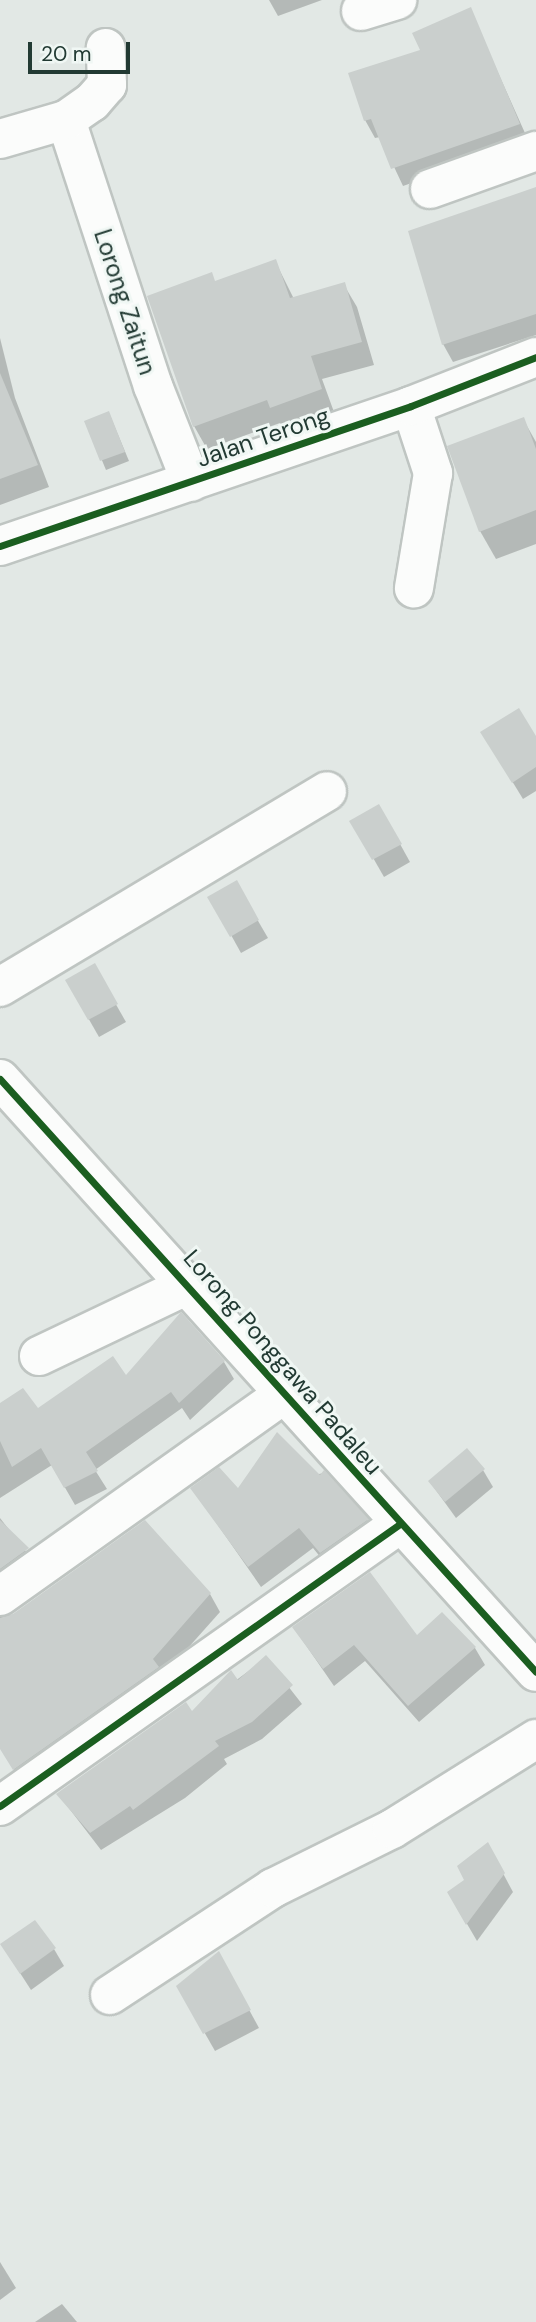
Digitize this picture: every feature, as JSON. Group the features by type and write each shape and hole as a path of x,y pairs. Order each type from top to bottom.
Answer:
{"street":[{"path":"0,139 66,120 92,102 107,85 106,48"},
{"name":"Lorong Zaitun","path":"66,120 153,386 191,482"},
{"path":"429,189 536,151"},
{"name":"Jalan Terong","path":"0,546 411,406 536,357"},
{"path":"411,406 433,473 414,587"},
{"path":"0,988 327,791"},
{"name":"Lorong Ponggawa Padaleu","path":"0,1079 190,1284 284,1394 536,1672"},
{"path":"39,1356 190,1284"},
{"path":"0,1596 284,1394"},
{"path":"0,1806 400,1524"},
{"path":"110,1996 273,1888 393,1829 536,1739"}],"building":[{"path":"471,7 520,124 391,169 371,119 364,121 348,73 420,50 412,33"},
{"path":"536,187 536,314 442,345 408,231"},
{"path":"276,259 290,298 345,282 362,342 311,356 322,389 270,408 267,400 193,427 147,296 212,272 215,281"},
{"path":"0,373 38,465 0,479"},
{"path":"109,411 125,452 100,461 84,421"},
{"path":"524,417 536,449 536,510 479,532 447,446"},
{"path":"519,708 536,736 536,767 512,783 480,732"},
{"path":"379,804 402,844 372,860 349,821"},
{"path":"237,880 259,920 230,937 207,897"},
{"path":"95,963 118,1004 88,1020 65,980"},
{"path":"181,1312 225,1361 179,1403 171,1392 86,1452 98,1471 64,1488 41,1448 12,1467 0,1441 0,1403 23,1388 38,1408 113,1356 126,1375"},
{"path":"277,1432 320,1475 324,1470 369,1519 320,1553 299,1528 248,1567 190,1488 219,1467 238,1488"},
{"path":"467,1448 485,1469 445,1502 428,1481"},
{"path":"0,1520 29,1548 0,1569"},
{"path":"145,1520 211,1593 153,1659 159,1667 13,1770 0,1749 0,1618 13,1614"},
{"path":"370,1572 417,1635 442,1612 476,1647 408,1706 354,1645 323,1669 292,1627"},
{"path":"266,1655 293,1685 252,1722 215,1741 219,1746 133,1810 130,1806 90,1833 56,1794 186,1702 192,1711 231,1670 238,1680"},
{"path":"488,1842 505,1873 466,1925 447,1892 464,1880 457,1866"},
{"path":"35,1920 56,1948 20,1974 0,1944"},
{"path":"219,1951 251,2010 203,2034 176,1986"}],"cycle path":[{"path":"0,546 411,406 536,357"},
{"path":"0,1079 536,1672"},
{"path":"0,1806 400,1524"}]}
